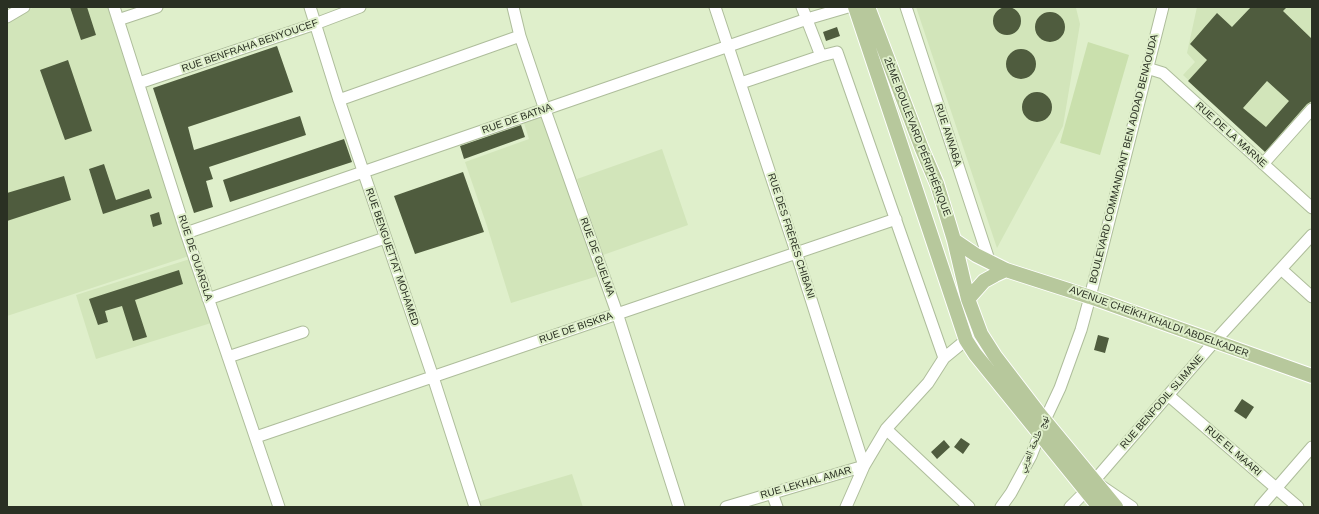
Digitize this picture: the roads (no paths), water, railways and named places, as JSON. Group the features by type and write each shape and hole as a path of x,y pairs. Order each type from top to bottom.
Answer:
{"main road":[{"name":"2ÈME BOULEVARD PÉRIPHÉRIQUE","path":"855,7 966,340 975,354 1045,431 1090,486 1116,507"},
{"name":"2ÈME BOULEVARD PÉRIPHÉRIQUE","path":"868,7 922,149 937,184 954,240 968,299 981,334 1045,431"},
{"name":"AVENUE CHEÏKH KHALDI ABDELKADER","path":"954,240 976,255 1006,270 1090,297 1312,376"},
{"path":"968,299 984,281 1006,270"},
{"name":"2ÈME BOULEVARD PÉRIPHÉRIQUE","path":"1090,486 1099,507"}],"street":[{"path":"7,17 24,7"},
{"name":"RUE DE OUARGLA","path":"114,7 186,233 279,507"},
{"path":"118,20 157,7"},
{"name":"RUE BENGUETTAT MOHAMED","path":"310,7 339,100 433,377 475,507"},
{"name":"RUE BENFRAHA BENYOUCEF","path":"139,83 315,24 360,7"},
{"name":"RUE DE GUELMA","path":"513,7 520,36 545,110 618,313 679,507"},
{"name":"RUE DES FRÈRES CHIBANI","path":"715,7 796,252 864,466"},
{"path":"802,7 821,56"},
{"name":"RUE DE BATNA","path":"186,233 807,19 848,7"},
{"name":"RUE ANNABA","path":"906,7 990,263"},
{"name":"BOULEVARD COMMANDANT BEN ADDAD BENAOUDA","path":"1045,431 1090,297 1163,7"},
{"path":"339,100 520,36"},
{"path":"741,83 837,52 944,358"},
{"name":"RUE DE LA MARNE","path":"1147,68 1163,73 1312,208"},
{"path":"1263,164 1312,109"},
{"name":"RUE DE BISKRA","path":"256,437 896,219"},
{"name":"RUE BENFODIL SLIMANE","path":"1070,507 1090,486 1214,342 1312,235"},
{"path":"208,299 385,238"},
{"path":"1281,270 1312,297"},
{"path":"228,357 303,332"},
{"path":"846,507 864,466 886,429 928,382 944,358 966,340"},
{"name":"RUE EL MAARI","path":"1168,395 1298,507"},
{"path":"886,429 969,507"},
{"path":"1009,507 1024,484 1045,431"},
{"name":"نهج طلحة العربي","path":"1001,507 1011,493 1045,431"},
{"path":"1260,507 1312,447"},
{"name":"RUE LEKHAL AMAR","path":"726,507 864,466"},
{"path":"1090,486 1132,507"},
{"path":"772,493 777,507"}]}
